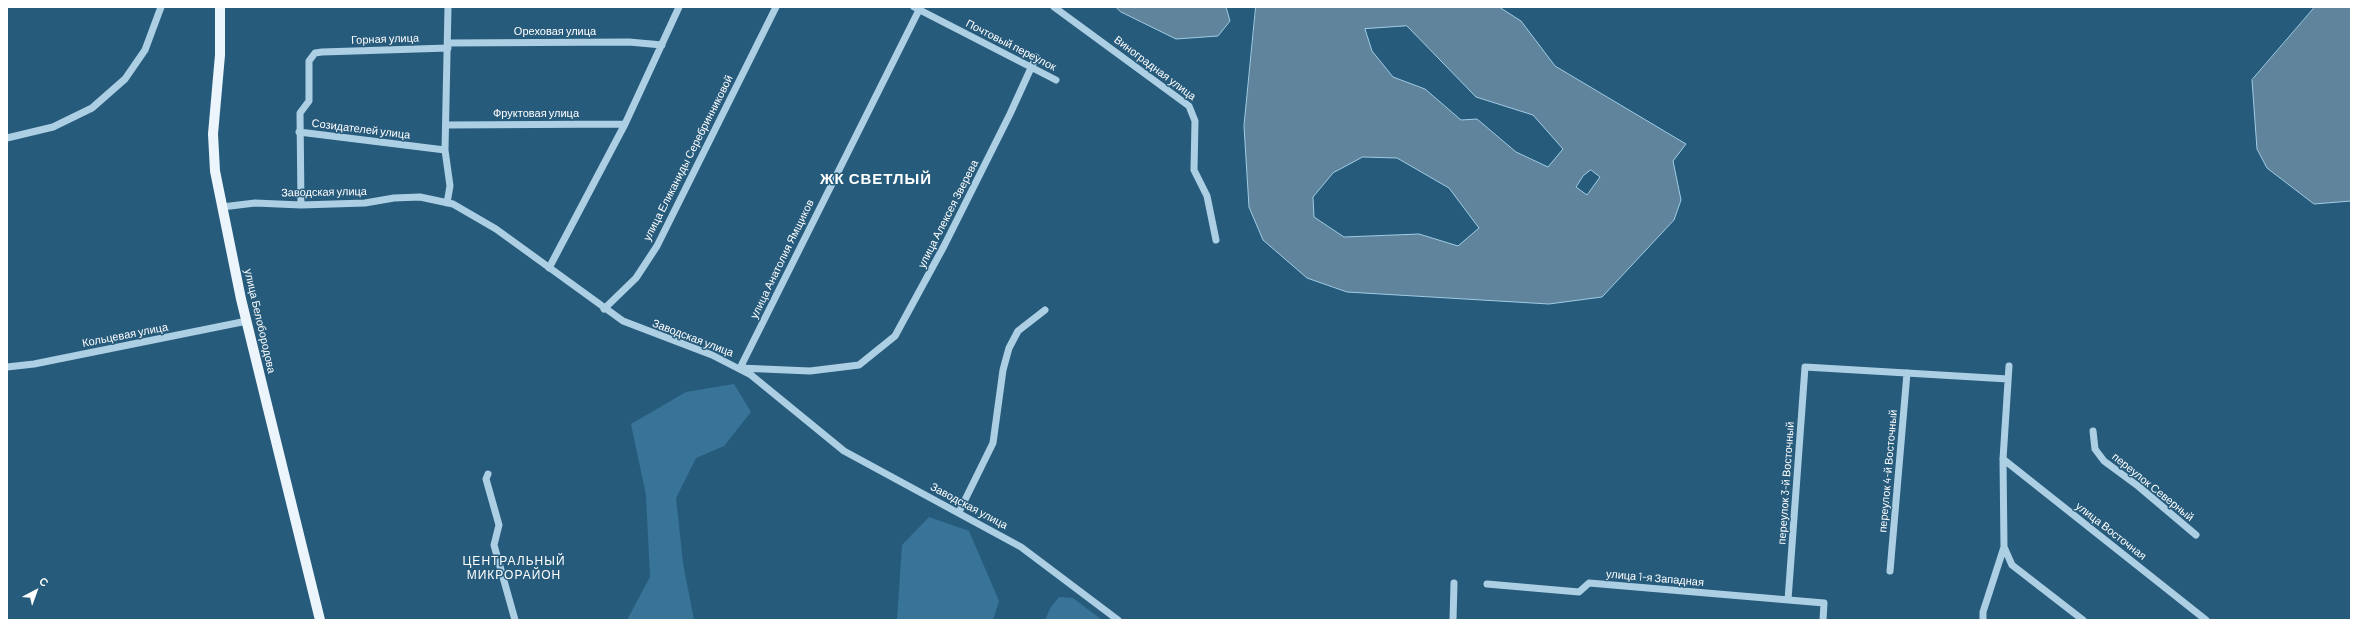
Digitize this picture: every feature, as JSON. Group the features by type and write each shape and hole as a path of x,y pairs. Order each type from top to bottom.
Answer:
{"main road":[{"name":"улица Белобородова","path":"220,7 221,23 213,134 215,172 247,321 320,620"}],"street":[{"path":"7,138 53,127 92,108 125,79 145,50 161,7"},
{"path":"447,203 450,186 445,150 447,125 448,7"},
{"path":"549,268 624,124 679,7"},
{"name":"улица Еликаниды Серебринниковой","path":"604,309 636,278 657,246 776,7"},
{"name":"Виноградная улица","path":"1054,7 1189,106 1192,110 1195,120 1194,170 1208,196 1216,240"},
{"name":"Почтовый переулок","path":"916,8 1056,80"},
{"name":"улица Анатолия Ямщиков","path":"740,368 916,8"},
{"name":"Ореховая улица","path":"448,45 629,42 662,45"},
{"name":"Горная улица","path":"299,132 300,112 309,101 308,61 315,53 448,45"},
{"name":"улица Алексея Зверева","path":"740,368 810,371 859,365 900,331 1010,114 1030,67 1036,57"},
{"name":"Фруктовая улица","path":"447,125 624,124"},
{"name":"Созидателей улица","path":"301,205 299,132 445,150"},
{"name":"Заводская улица","path":"222,206 255,203 301,205 366,203 394,198 420,197 447,203 496,230 604,309 638,328 712,355 740,368 765,385 844,451 877,471 960,512 1021,547 1118,620"},
{"path":"960,512 993,443 1003,370 1009,348 1018,331 1045,310"},
{"name":"Кольцевая улица","path":"7,367 34,364 247,321"},
{"path":"1983,620 1983,612 2004,547 2003,459 2009,366"},
{"name":"переулок 3-й Восточный","path":"1788,600 1805,367 1907,373"},
{"path":"1907,373 2008,379"},
{"name":"переулок 4-й Восточный","path":"1890,571 1907,373"},
{"name":"переулок Северный","path":"2093,431 2095,449 2104,461 2138,486 2196,535"},
{"name":"улица Восточная","path":"2003,459 2206,620"},
{"path":"488,474 486,479 499,525 494,545 515,620"},
{"path":"2004,547 2012,565 2083,620"},
{"path":"1452,620 1454,583"},
{"name":"улица 1-я Западная","path":"1487,584 1579,592 1589,583 1824,603 1823,620"}],"shaded area":[{"path":"1116,7 1226,7 1230,21 1218,36 1176,39 1121,12"},
{"path":"1256,7 1499,7 1521,21 1555,66 1686,144 1673,161 1681,200 1674,220 1602,297 1549,304 1347,292 1307,278 1263,240 1249,207 1244,126","holes":["1407,26 1476,97 1533,115 1563,149 1548,167 1516,152 1477,119 1461,120 1425,89 1393,77 1372,51 1365,29","1363,157 1397,158 1449,188 1479,228 1458,246 1419,234 1344,237 1314,217 1313,197 1333,173","1591,170 1600,177 1587,195 1576,187 1583,176"]},
{"path":"2315,7 2351,7 2351,201 2314,204 2267,168 2257,149 2252,80"},
{"path":"734,384 751,412 724,446 696,458 676,498 683,563 694,620 627,620 650,577 646,495 631,424 686,392"},
{"path":"929,517 969,531 999,601 993,620 897,620 902,545"},
{"path":"1059,597 1073,598 1102,620 1045,620 1051,607"}],"district":[{"name":"ЖК СВЕТЛЫЙ","path":"876,179"},
{"name":"ЦЕНТРАЛЬНЫЙ МИКРОРАЙОН","path":"514,568"}]}
